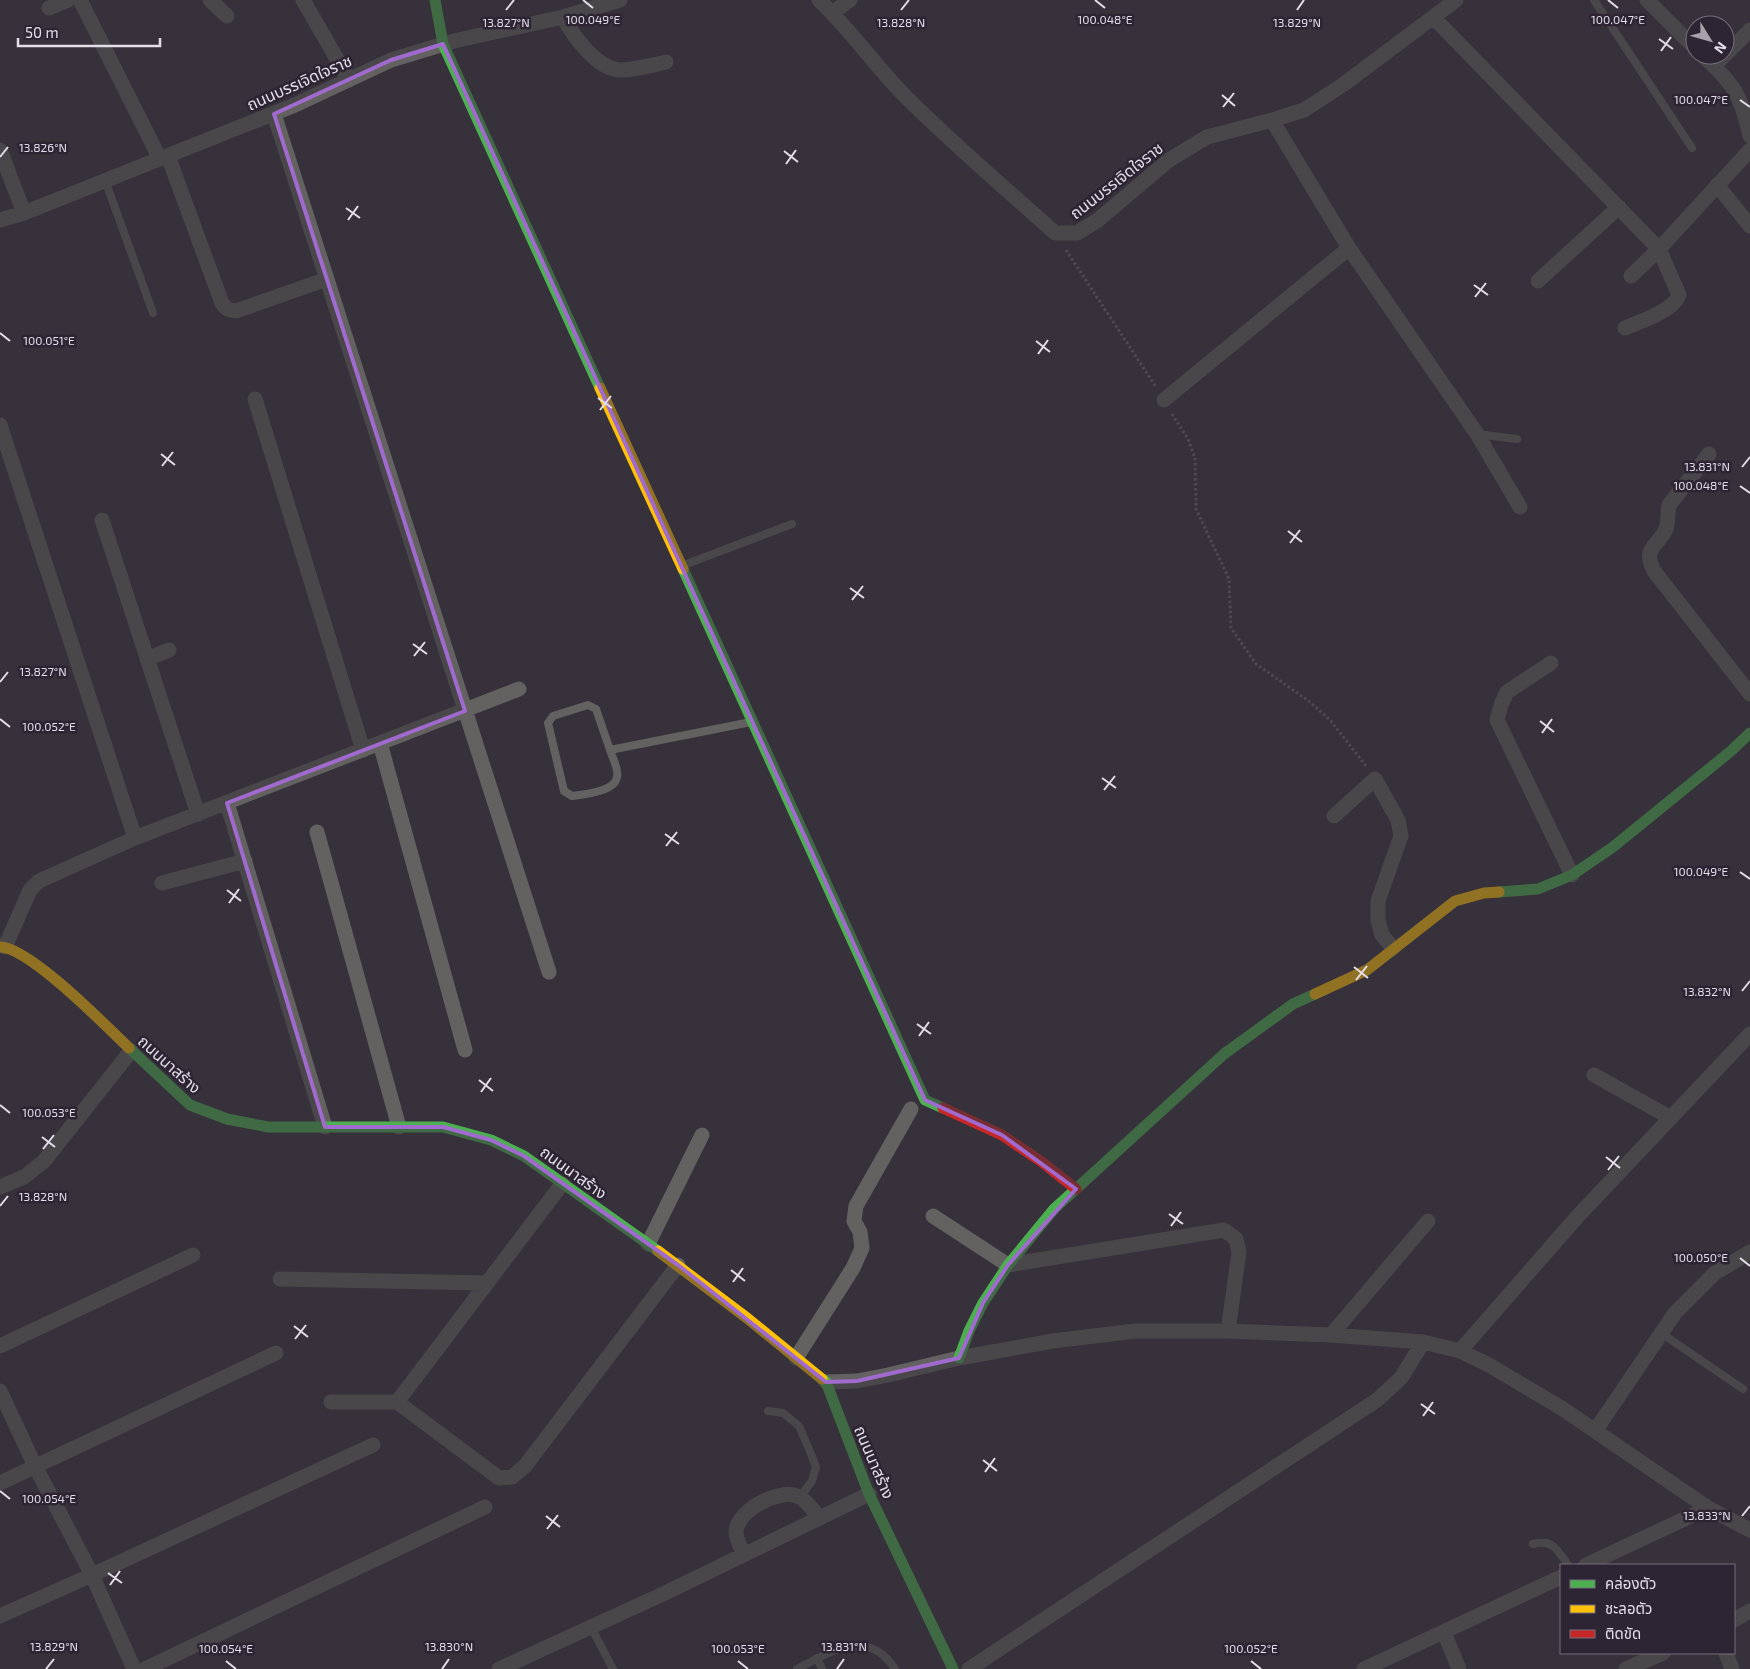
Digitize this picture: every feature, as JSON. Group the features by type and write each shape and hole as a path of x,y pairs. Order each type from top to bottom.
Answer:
{"street":[{"path":"49,8 68,0"},
{"path":"80,0 164,157 222,303 227,309 236,311 327,279"},
{"path":"210,0 227,16"},
{"path":"303,0 348,80"},
{"path":"435,0 443,44 925,1100 1002,1135 1042,1162 1076,1189"},
{"name":"ถนนบรรเจิดใจราช","path":"0,220 274,114 391,60 443,44 562,17 620,0"},
{"name":"ถนนบรรเจิดใจราช","path":"819,0 832,12 904,95 947,137 1055,233 1077,233 1098,220 1169,160 1207,137 1304,110 1344,84 1456,0"},
{"path":"832,12 850,0"},
{"path":"1647,0 1685,38"},
{"path":"562,17 574,37 606,68 620,70 666,62"},
{"path":"1433,17 1659,249 1679,295 1678,298 1661,312 1625,328"},
{"path":"1750,30 1714,66 1726,76 1739,96 1746,115 1750,136"},
{"path":"274,114 548,972"},
{"path":"1272,120 1349,248 1477,434 1520,507"},
{"path":"0,150 24,212"},
{"path":"1631,276 1659,249 1750,150"},
{"path":"1717,186 1750,226"},
{"path":"1538,282 1619,207"},
{"path":"1164,400 1349,248"},
{"path":"255,399 363,750"},
{"path":"0,425 135,838"},
{"path":"1709,454 1669,505 1666,527 1651,548 1649,562 1750,694"},
{"path":"102,520 198,814"},
{"path":"147,658 169,650"},
{"path":"1551,662 1507,692 1500,705 1498,720 1572,875"},
{"path":"3,947 30,890 39,881 135,838 519,689"},
{"path":"959,1358 969,1331 983,1303 1008,1265 1054,1209 1224,1054 1293,1004 1367,970 1455,901 1484,893 1538,889 1572,875 1613,847 1750,733"},
{"path":"380,743 465,1050"},
{"path":"1334,816 1375,779 1398,820 1402,836 1378,902 1378,920 1382,935 1393,948"},
{"path":"227,803 325,1127"},
{"path":"317,832 399,1127"},
{"path":"162,883 245,862"},
{"name":"ถนนนาสร้าง","path":"3,947 24,957 55,978 190,1105 227,1119 268,1127 443,1126 491,1140 524,1156 678,1265 826,1382 869,1494 954,1669"},
{"path":"1460,1351 1577,1217 1750,1034"},
{"path":"0,1187 24,1177 44,1161 131,1051"},
{"path":"1594,1075 1671,1118"},
{"path":"796,1358 854,1268 862,1248 860,1232 854,1221 856,1206 911,1109"},
{"path":"648,1244 702,1135"},
{"path":"397,1402 562,1184"},
{"path":"933,1216 1008,1265 1224,1230 1236,1239 1239,1252 1228,1331"},
{"path":"1331,1334 1428,1220"},
{"path":"1595,1431 1675,1313 1715,1273 1750,1252"},
{"path":"0,1346 192,1255"},
{"path":"331,1402 397,1402 499,1478 512,1477 525,1466 678,1265"},
{"path":"280,1279 487,1284"},
{"path":"826,1382 857,1381 959,1358 1053,1341 1135,1331 1331,1334 1424,1342 1460,1351 1539,1394 1708,1508 1750,1530"},
{"path":"969,1669 1376,1400 1400,1378 1424,1342"},
{"path":"0,1483 276,1353"},
{"path":"0,1391 92,1575 134,1669"},
{"path":"0,1616 373,1445"},
{"path":"744,1554 736,1533 739,1522 750,1510 772,1497 788,1493 800,1497 820,1518"},
{"path":"500,1669 869,1494"},
{"path":"145,1669 485,1507"},
{"path":"1588,1564 1708,1508"},
{"path":"1364,1669 1560,1577"},
{"path":"1735,1619 1750,1611"},
{"path":"1444,1632 1459,1669"},
{"path":"1626,1669 1661,1654"},
{"path":"1726,1654 1732,1669"}],"lane":[{"path":"1594,0 1692,148"},
{"path":"105,180 153,313"},
{"path":"1477,434 1516,439"},
{"path":"681,566 792,524"},
{"path":"588,704 596,709 610,750 618,775 615,783 606,789 572,796 568,795 564,791 548,723 553,716 588,704"},
{"path":"610,750 752,722"},
{"path":"1661,1333 1743,1389"},
{"path":"768,1411 783,1413 799,1426 811,1454 816,1468 812,1480 800,1497"},
{"path":"1533,1544 1544,1541 1551,1544 1567,1564"},
{"path":"591,1627 613,1669"},
{"path":"797,1669 817,1658 853,1644 873,1648 890,1661 895,1669"},
{"path":"817,1658 822,1669"}],"path":[{"path":"1055,233 1188,439 1195,458 1196,509 1229,579 1231,628 1256,664 1310,702 1330,720 1375,779"}],"highlighted area":[{"path":"443,44 925,1100 1002,1135 1076,1189 1008,1265 983,1303 959,1358 857,1381 826,1382 678,1265 524,1156 491,1140 443,1127 325,1127 227,803 465,711 274,114 391,60"}],"traffic: fast":[{"path":"435,0 443,44 600,388"},
{"path":"683,569 925,1100 943,1108"},
{"path":"1499,892 1538,889 1572,875 1613,847 1731,751 1750,733"},
{"path":"959,1358 969,1331 983,1303 1008,1265 1054,1209 1224,1054 1293,1004 1315,994"},
{"path":"129,1048 190,1105 227,1119 268,1127 443,1127 491,1140 524,1156 658,1251"},
{"path":"822,1379 826,1382 869,1494 953,1669"}],"traffic: slow":[{"path":"600,388 683,569"},
{"path":"1315,994 1367,970 1455,901 1484,893 1499,892"},
{"path":"0,947 13,950 47,973 86,1006 129,1048"},
{"path":"658,1251 747,1318 822,1379"}],"traffic: jam":[{"path":"943,1108 1002,1135 1042,1162 1076,1189"}]}
